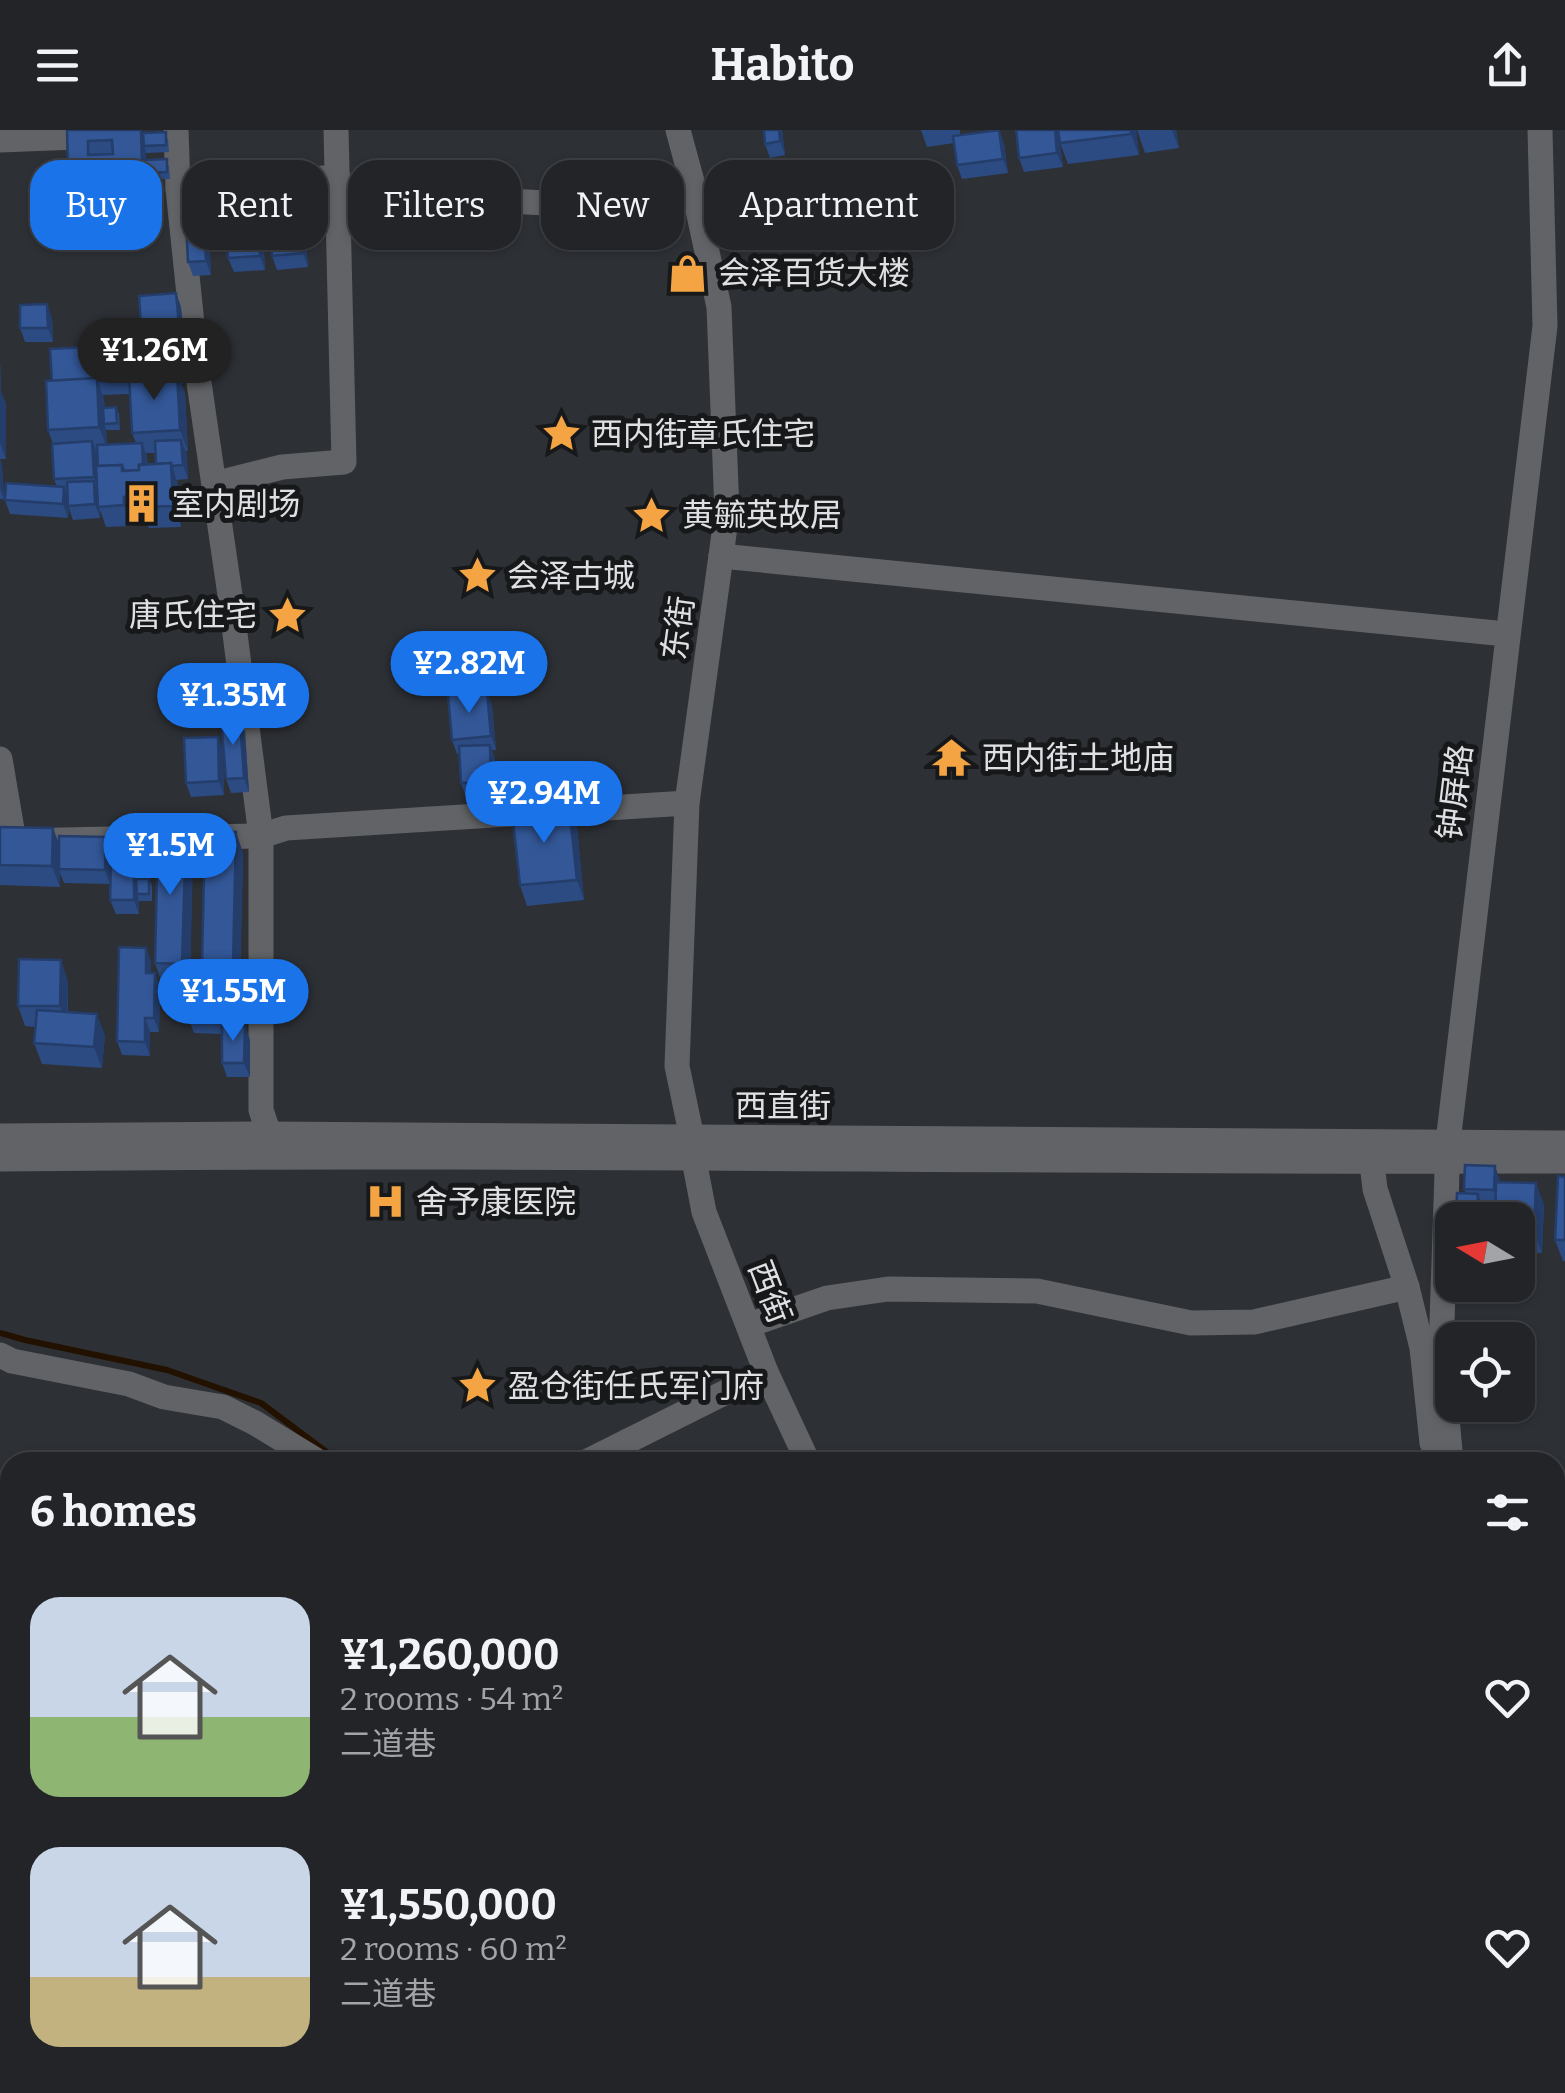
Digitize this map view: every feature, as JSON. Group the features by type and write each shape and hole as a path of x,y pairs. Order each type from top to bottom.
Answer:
{"street":[{"path":"214,484 282,467 344,462 336,130"},
{"name":"东街","path":"678,130 719,307 727,512 687,803 677,1066 693,1149"},
{"name":"钟屏路","path":"1450,1452 1440,1352 1447,1152 1544,326 1540,130"},
{"path":"170,132 196,362 261,836 261,1110 270,1145"},
{"path":"0,140 118,135"},
{"path":"178,189 338,185 546,203 692,178"},
{"path":"721,556 1506,634"},
{"path":"0,759 14,841 261,836 286,828 687,803"},
{"name":"西直街","path":"0,1136 270,1145 1447,1152 1565,1161"},
{"name":"西直街","path":"1447,1152 1565,1143"},
{"name":"西直街","path":"0,1159 270,1145"},
{"name":"西街","path":"693,1149 704,1212 766,1372 803,1452"},
{"path":"1371,1151 1375,1189 1422,1348 1433,1452"},
{"path":"749,1326 827,1298 888,1289 1037,1291 1192,1323 1254,1322 1407,1287"},
{"path":"0,1354 12,1361 223,1407 302,1452"},
{"path":"626,1452 766,1372"}],"building":[{"path":"67,130 141,130 142,160 68,160","holes":["112,140 113,154 88,155 88,141"]},
{"path":"764,130 779,130 780,141 765,144"},
{"path":"999,130 1003,159 957,165 953,136"},
{"path":"1016,130 1055,130 1057,153 1019,158"},
{"path":"1058,130 1131,130 1131,134 1060,143"},
{"path":"166,132 166,145 144,146 143,133"},
{"path":"167,159 167,172 162,172 162,160 144,160"},
{"path":"187,250 205,250 206,261 188,262"},
{"path":"228,250 260,250 260,256 228,258"},
{"path":"272,250 303,250 303,253 272,256"},
{"path":"176,293 180,336 142,338 139,296"},
{"path":"47,304 48,328 20,328 20,305"},
{"path":"183,342 192,353 186,358 178,347"},
{"path":"139,343 141,375 129,376 129,380 52,381 50,349 88,347 91,364 90,345"},
{"path":"179,358 180,377 177,373 156,374 155,359"},
{"path":"177,373 180,430 132,433 129,376"},
{"path":"97,378 99,427 48,430 46,381"},
{"path":"116,407 117,423 104,424 103,408"},
{"path":"181,440 183,465 156,464 155,441"},
{"path":"92,441 94,477 54,479 52,444"},
{"path":"142,443 143,464 139,470 124,471 122,465 98,466 97,445"},
{"path":"171,463 173,506 141,507 141,496 124,497 124,505 98,507 96,466 122,465 122,471 139,470 139,465"},
{"path":"94,481 95,504 68,506 67,482"},
{"path":"6,483 64,487 63,504 5,500"},
{"path":"487,692 491,736 452,740 448,695"},
{"path":"240,718 244,778 226,779 221,720"},
{"path":"218,737 219,781 186,783 184,738"},
{"path":"490,745 491,782 461,783 459,746"},
{"path":"569,806 577,880 520,885 512,811"},
{"path":"0,827 53,828 52,866 0,865"},
{"path":"205,831 236,832 233,964 202,963"},
{"path":"158,833 186,833 182,964 155,963"},
{"path":"59,836 106,837 105,870 59,869"},
{"path":"119,845 137,845 137,869 134,863 119,863"},
{"path":"111,863 134,863 134,900 110,900"},
{"path":"136,879 149,879 149,894 137,894"},
{"path":"119,947 146,948 146,973 155,973 154,1018 145,1018 145,1042 117,1041"},
{"path":"19,959 61,960 60,1006 18,1006"},
{"path":"190,974 228,975 227,1020 189,1019"},
{"path":"37,1010 97,1014 94,1047 34,1043"},
{"path":"222,1026 245,1026 244,1063 222,1063"},
{"path":"1465,1165 1495,1166 1494,1190 1464,1189"},
{"path":"1558,1176 1565,1177 1565,1240 1555,1240"},
{"path":"1496,1182 1536,1183 1535,1208 1535,1202 1495,1202"},
{"path":"1457,1193 1478,1194 1478,1202 1457,1202"}],"waterway":[{"path":"0,1333 167,1370 261,1403 327,1452"}],"place":[{"name":"会泽百货大楼","path":"688,273"},
{"name":"西内街章氏住宅","path":"561,434"},
{"name":"室内剧场","path":"142,504"},
{"name":"黄毓英故居","path":"652,515"},
{"name":"会泽古城","path":"477,576"},
{"name":"唐氏住宅","path":"287,615"},
{"name":"西内街土地庙","path":"952,758"},
{"name":"舍予康医院","path":"386,1202"},
{"name":"盈仓街任氏军门府","path":"478,1386"}]}
